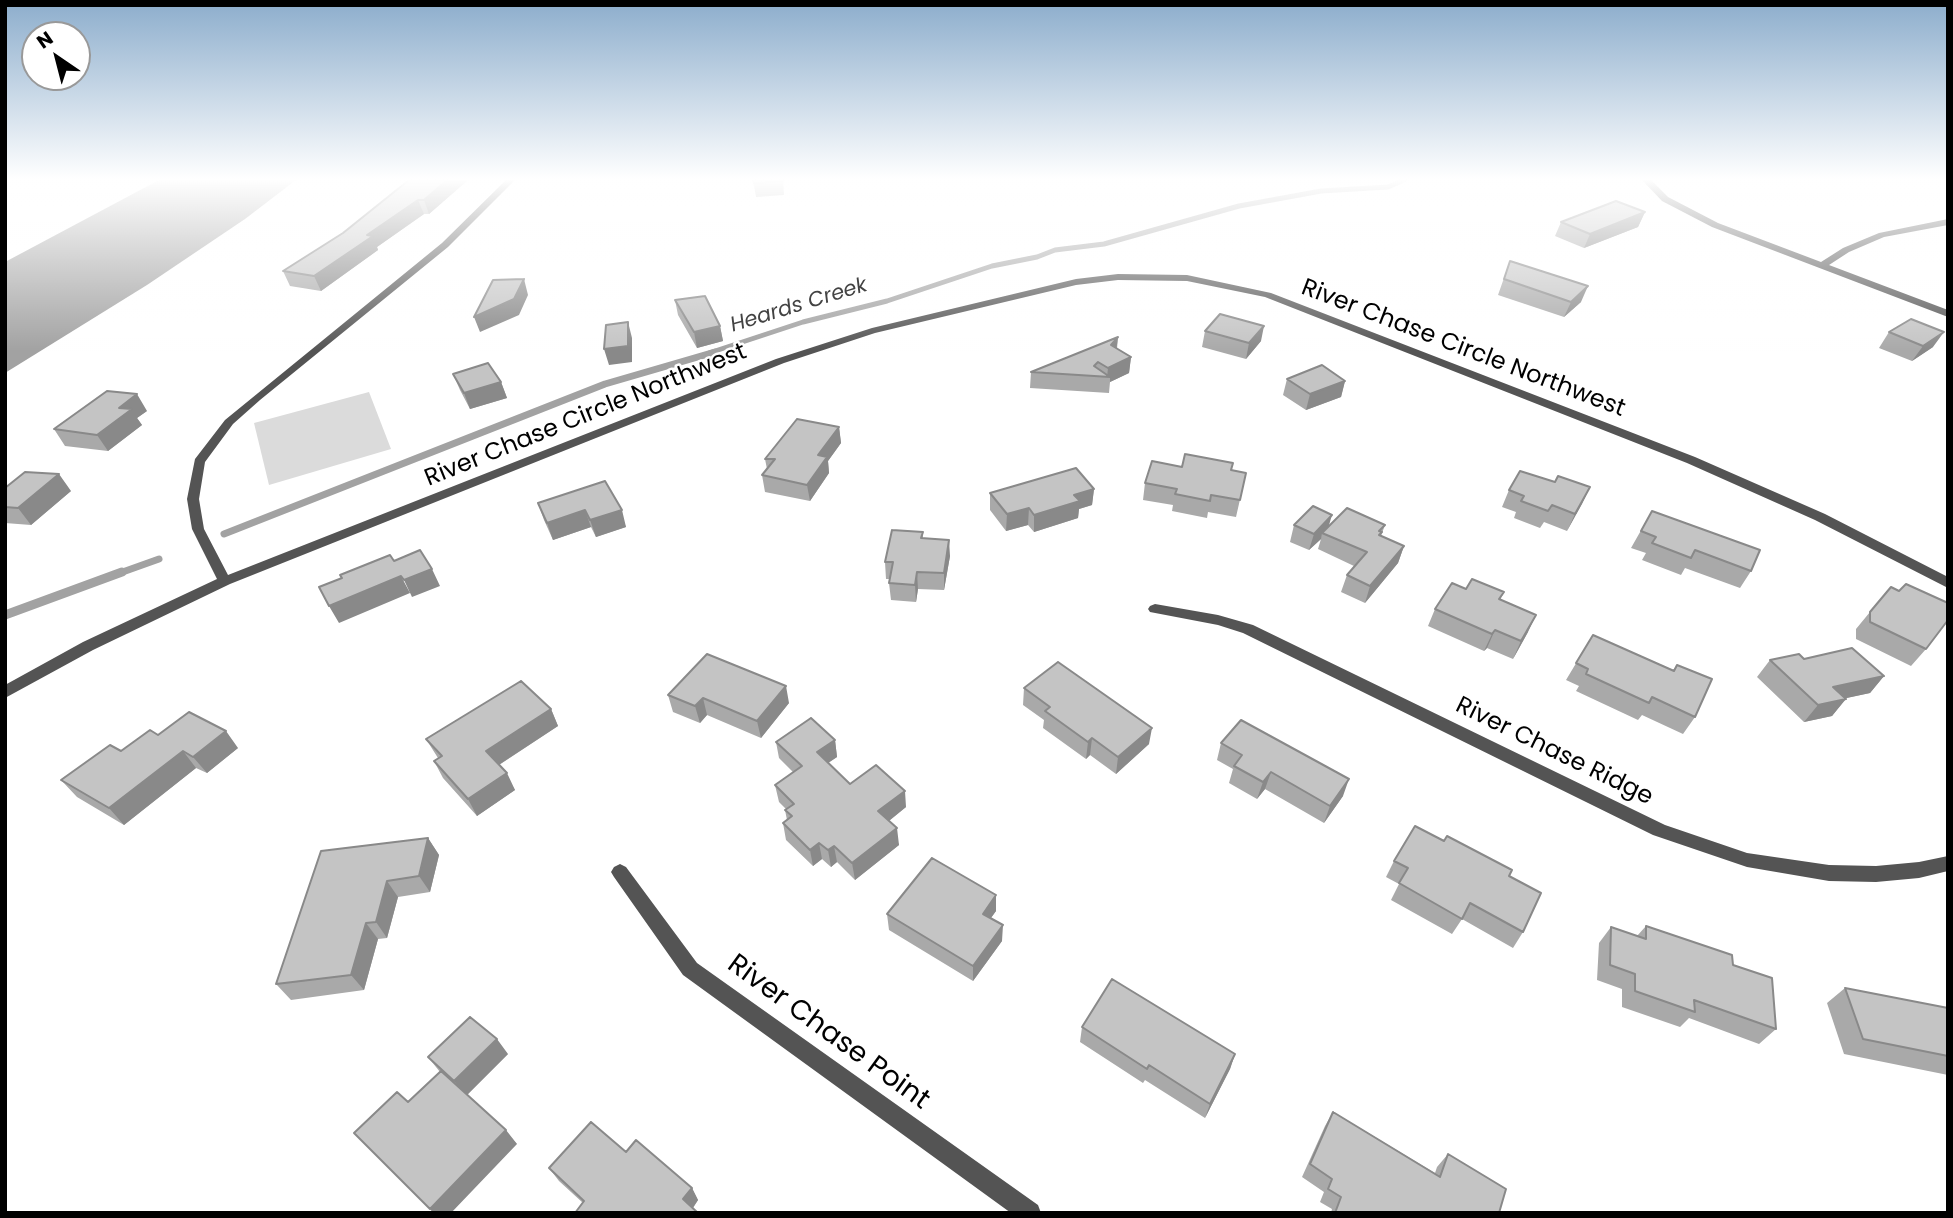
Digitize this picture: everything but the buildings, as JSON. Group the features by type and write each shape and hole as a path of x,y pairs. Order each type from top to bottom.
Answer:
{"street":[{"path":"225,581 198,529 193,499 199,462 229,422 256,398 453,237"},
{"path":"1749,237 1948,314"},
{"path":"1821,266 1846,250 1878,237"},
{"name":"River Chase Circle Northwest","path":"5,692 88,646 225,581 780,362 835,343 1076,282 1118,277 1158,276 1216,282 1280,300 1691,460 1820,517 1948,583"},
{"name":"River Chase Ridge","path":"1155,609 1218,620 1248,629 1659,830 1747,860 1829,873 1876,874 1919,870 1948,863"},
{"name":"River Chase Point","path":"620,872 690,969 1030,1213"}],"shaded area":[{"path":"52,237 219,237 147,285 5,373 5,262"},
{"path":"369,392 391,449 269,485 254,423"}],"waterway":[{"name":"Heards Creek","path":"709,353 803,322 887,301 992,266 1037,257 1055,250 1104,244 1129,237"},
{"name":"Heards Creek","path":"224,534 605,384 715,352"},
{"name":"Heards Creek","path":"117,574 159,559"},
{"name":"Heards Creek","path":"5,615 122,572"}]}
